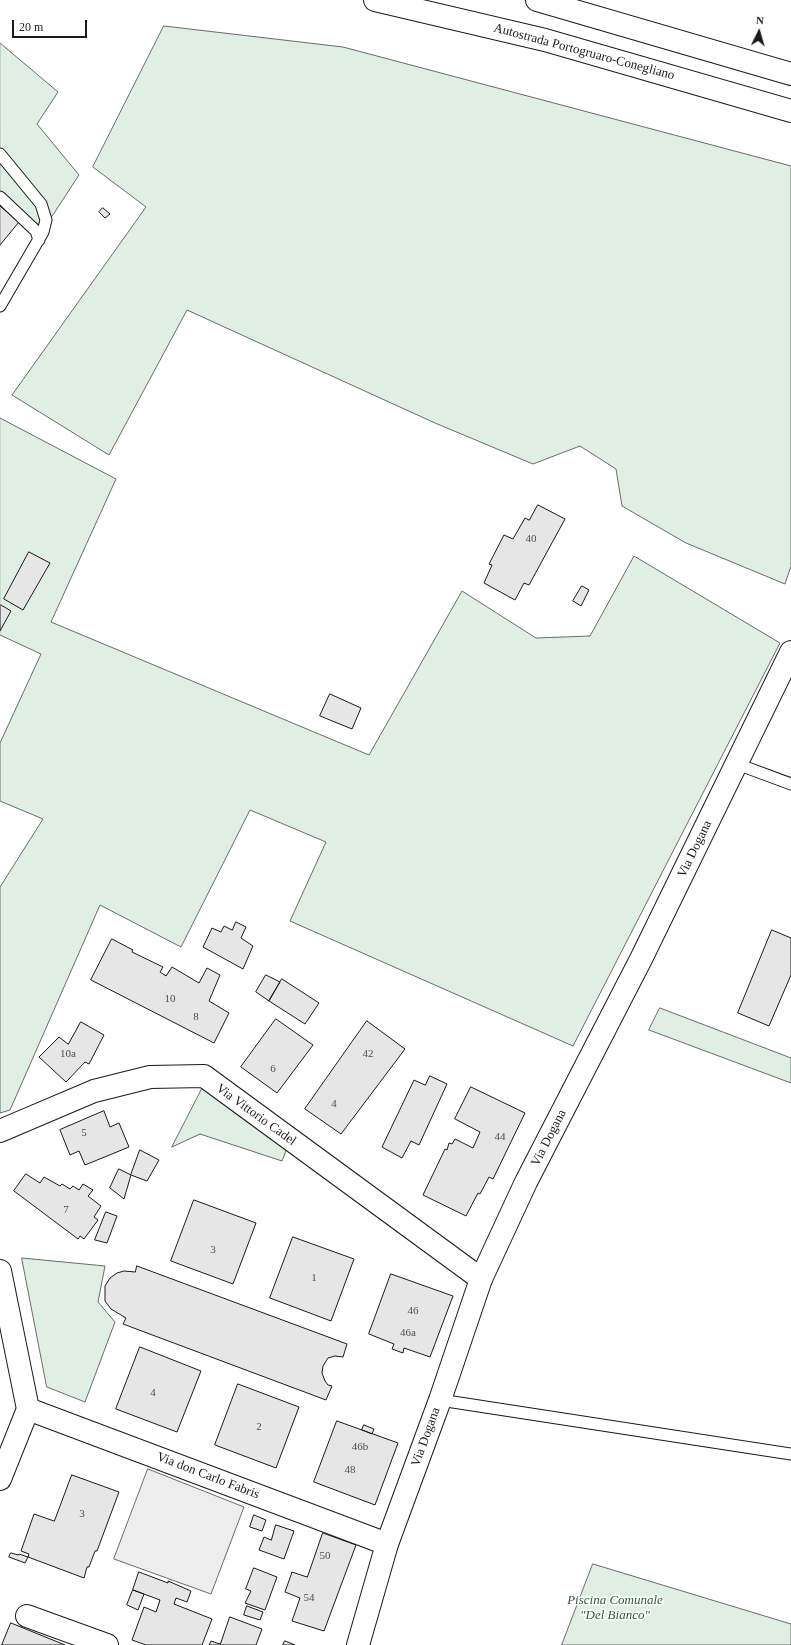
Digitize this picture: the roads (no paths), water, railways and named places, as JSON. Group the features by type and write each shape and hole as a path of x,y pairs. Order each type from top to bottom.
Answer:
{"main road":[{"name":"Autostrada Portogruaro-Conegliano","path":"375,0 545,40 791,111"},
{"path":"537,0 791,74"},
{"name":"Via Dogana","path":"358,1645 387,1544 440,1400 481,1279 526,1182 641,959 791,652"},
{"name":"Via Vittorio Cadel","path":"0,1131 94,1090 150,1077 204,1076 481,1279"},
{"path":"0,1272 28,1409 0,1479"},
{"name":"Via don Carlo Fabris","path":"28,1409 387,1544"},
{"path":"27,1616 107,1645"}],"lane":[{"path":"0,154 41,204 46,220 39,240 0,306"},
{"path":"0,197 36,231 39,240"},
{"path":"737,764 791,784"},
{"path":"440,1400 791,1454"}],"park label":[{"name":"Piscina Comunale \"Del Bianco\"","path":"615,1608"}]}
